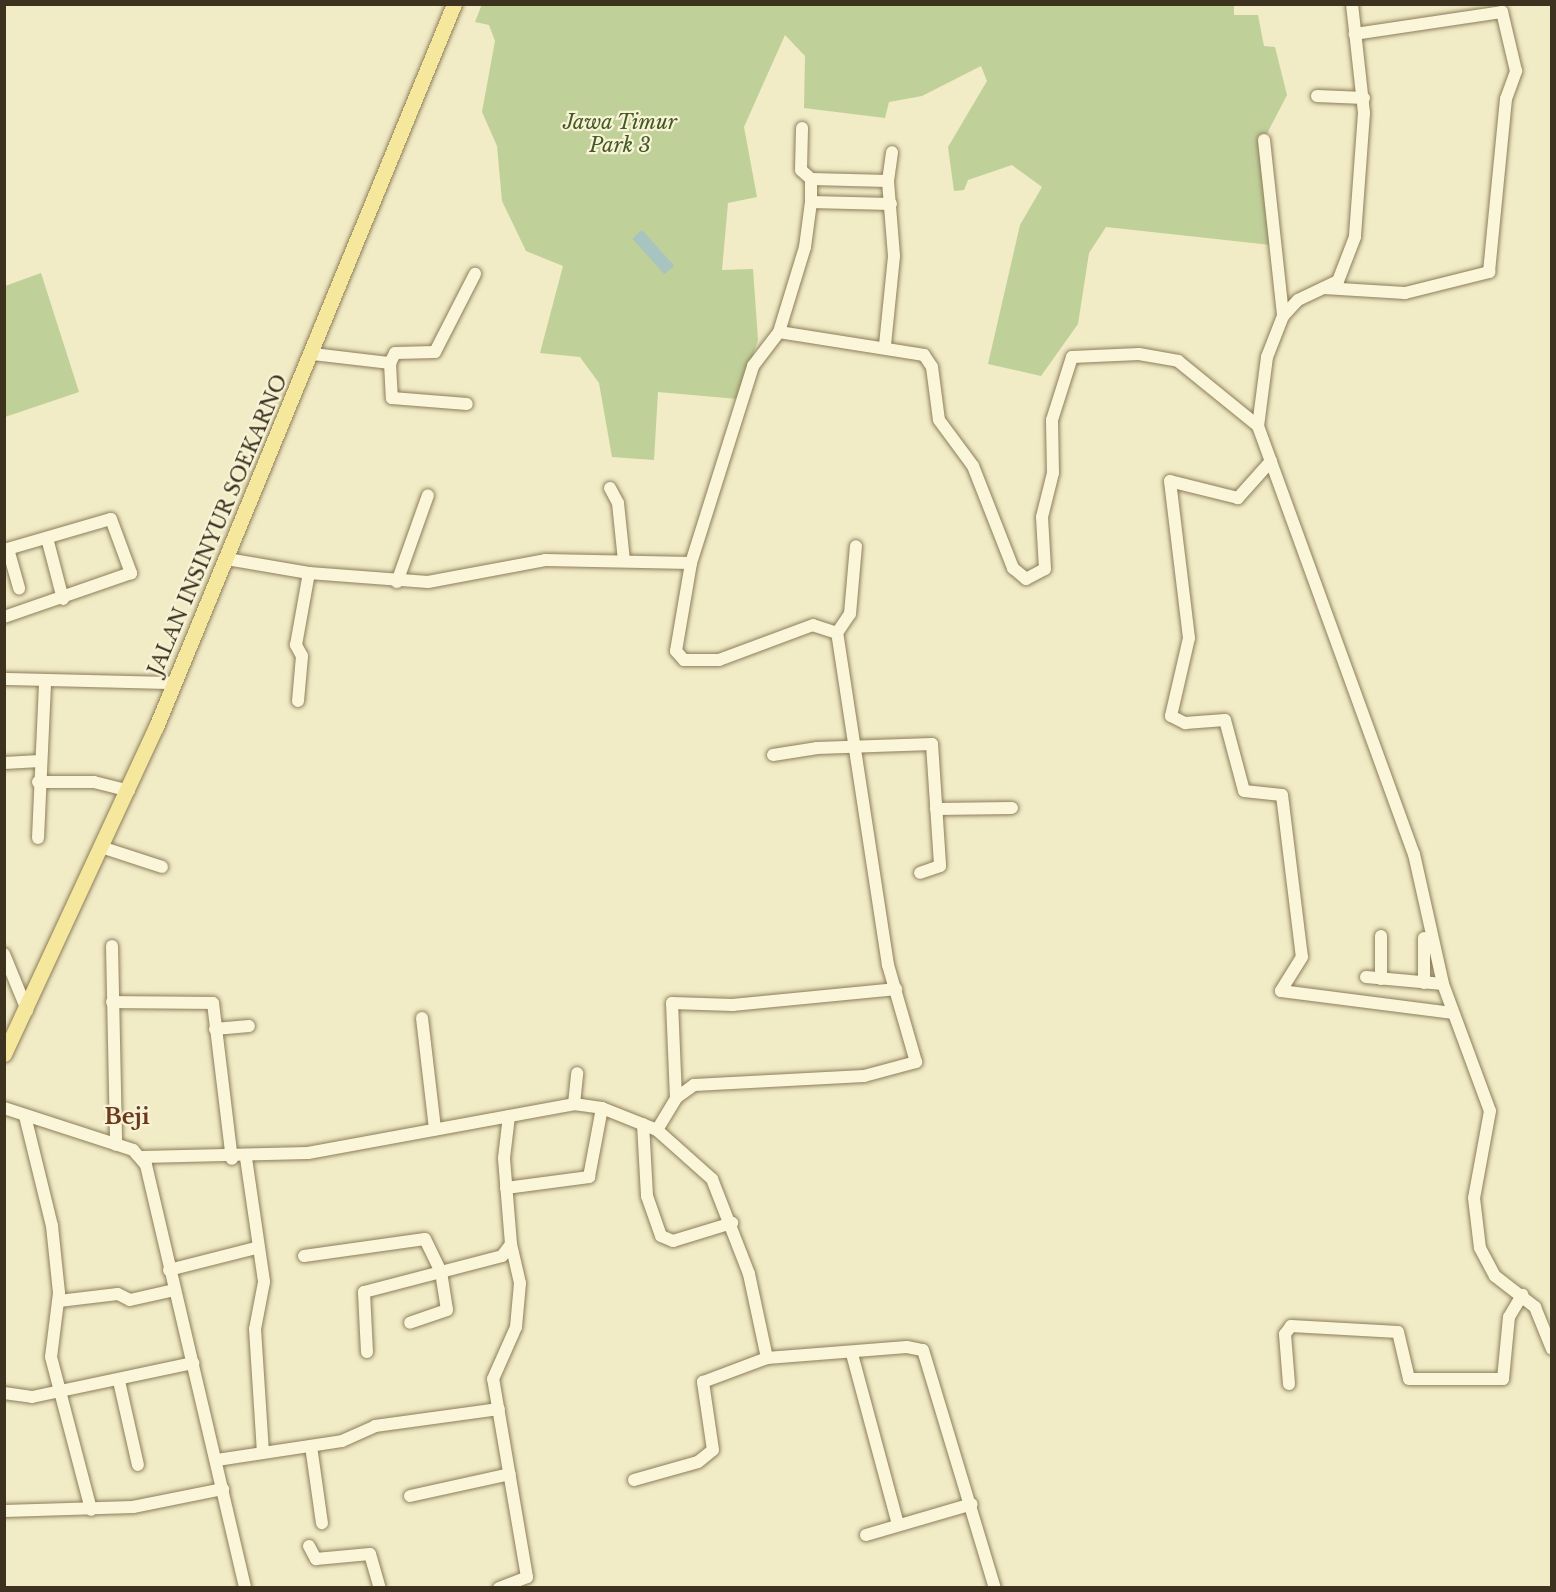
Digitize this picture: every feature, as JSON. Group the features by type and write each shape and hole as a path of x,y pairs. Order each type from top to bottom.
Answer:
{"main road":[{"name":"JALAN INSINYUR SOEKARNO","path":"4,1054 104,848 129,791 313,354 454,4"}],"street":[{"path":"1352,4 1364,98 1355,237 1342,274 1324,288 1298,300 1282,316 1267,357 1258,426 1414,854 1443,984 1490,1111 1474,1198 1475,1232 1495,1276 1522,1295 1545,1324 1551,1349"},
{"path":"1476,4 1478,17"},
{"path":"1324,288 1405,293 1489,272 1506,99 1516,67 1504,14 1355,34"},
{"path":"1317,96 1364,98"},
{"path":"802,128 801,170 811,179 888,181"},
{"path":"1264,140 1282,316"},
{"path":"885,345 894,256 888,181 892,152"},
{"path":"811,179 811,202 805,247 780,332 753,366 691,563 676,634 678,658 719,660 813,625 837,633"},
{"path":"811,202 891,204"},
{"path":"467,404 392,398 390,363 395,353 438,350 475,274"},
{"path":"780,332 885,345 929,360 939,420 973,466 1013,568 1026,579 1045,569 1042,517 1053,473 1052,420 1072,357 1139,354 1178,361 1258,426"},
{"path":"313,354 390,363"},
{"path":"1271,461 1238,498 1170,481 1189,638 1171,716 1185,723 1225,720 1244,791 1282,795 1302,957 1281,991 1452,1013"},
{"path":"610,488 618,503 624,561"},
{"path":"397,582 428,495"},
{"path":"4,617 63,599 130,573 111,519 6,549 19,588"},
{"path":"46,538 63,599"},
{"path":"676,1098 709,1083 864,1076 910,1066 916,1057 896,989 852,746 837,633 850,614 856,546"},
{"path":"227,559 309,573 397,582 447,580 545,560 691,563"},
{"path":"298,701 302,656 296,645 309,573"},
{"path":"4,679 45,683 173,683"},
{"path":"38,838 38,782 45,683"},
{"path":"773,755 852,746 932,744 940,866 921,873"},
{"path":"4,763 40,761"},
{"path":"38,782 94,782 129,791"},
{"path":"936,809 1012,808"},
{"path":"104,848 162,867"},
{"path":"1381,936 1382,979"},
{"path":"1424,938 1424,983"},
{"path":"112,946 116,1145"},
{"path":"4,954 27,1010"},
{"path":"1366,977 1443,984"},
{"path":"657,1130 676,1098 672,1003 733,1005 896,989"},
{"path":"112,1002 207,999 213,1003 215,1029 230,1107 232,1159"},
{"path":"422,1018 435,1129"},
{"path":"215,1029 249,1026"},
{"path":"574,1104 578,1073"},
{"path":"4,1108 116,1145 142,1157 232,1159 308,1153 574,1104 602,1108 657,1130 712,1179 732,1223 767,1358"},
{"path":"506,1188 590,1177 602,1108"},
{"path":"25,1116 52,1226 59,1302 51,1353 91,1510"},
{"path":"504,1587 526,1577 494,1379 513,1338 520,1283 511,1244 506,1188 509,1116"},
{"path":"642,1124 647,1196 661,1236 673,1241 732,1223"},
{"path":"142,1157 217,1460 244,1587"},
{"path":"246,1158 256,1248 264,1282 255,1329 263,1452"},
{"path":"304,1256 425,1239 441,1272 447,1310 410,1323"},
{"path":"367,1352 364,1292 502,1256 511,1244"},
{"path":"169,1270 256,1248"},
{"path":"59,1302 118,1294 130,1300 174,1290"},
{"path":"1289,1384 1284,1334 1291,1326 1398,1332 1409,1379 1503,1380 1509,1317 1522,1295"},
{"path":"634,1480 698,1462 713,1450 703,1382 767,1358 852,1354 907,1347 923,1350 972,1504 995,1587"},
{"path":"852,1354 898,1524"},
{"path":"4,1393 20,1398 119,1382 193,1363"},
{"path":"119,1382 138,1465"},
{"path":"217,1460 311,1446 375,1425 499,1410"},
{"path":"311,1446 322,1523"},
{"path":"410,1496 510,1474"},
{"path":"4,1511 134,1508 223,1489"},
{"path":"866,1535 972,1504"},
{"path":"309,1546 316,1559 370,1554 380,1587"}],"green space":[{"name":"Jawa Timur Park 3","path":"482,4 1234,5 1234,15 1258,15 1264,46 1275,47 1287,95 1259,149 1271,245 1106,227 1089,253 1078,324 1041,376 988,364 1020,225 1042,187 1012,165 968,180 964,190 954,191 948,147 987,81 981,66 922,96 889,102 885,118 804,108 805,56 785,35 744,127 757,197 728,203 722,270 753,269 758,340 738,399 658,392 654,460 612,457 599,383 580,357 540,353 563,266 526,251 502,201 497,146 482,112 495,41 489,25 475,22"},
{"path":"41,273 79,392 5,417 5,286"}],"water":[{"path":"642,230 674,266 664,274 632,239"}],"district":[{"name":"Beji","path":"127,1117"}]}
